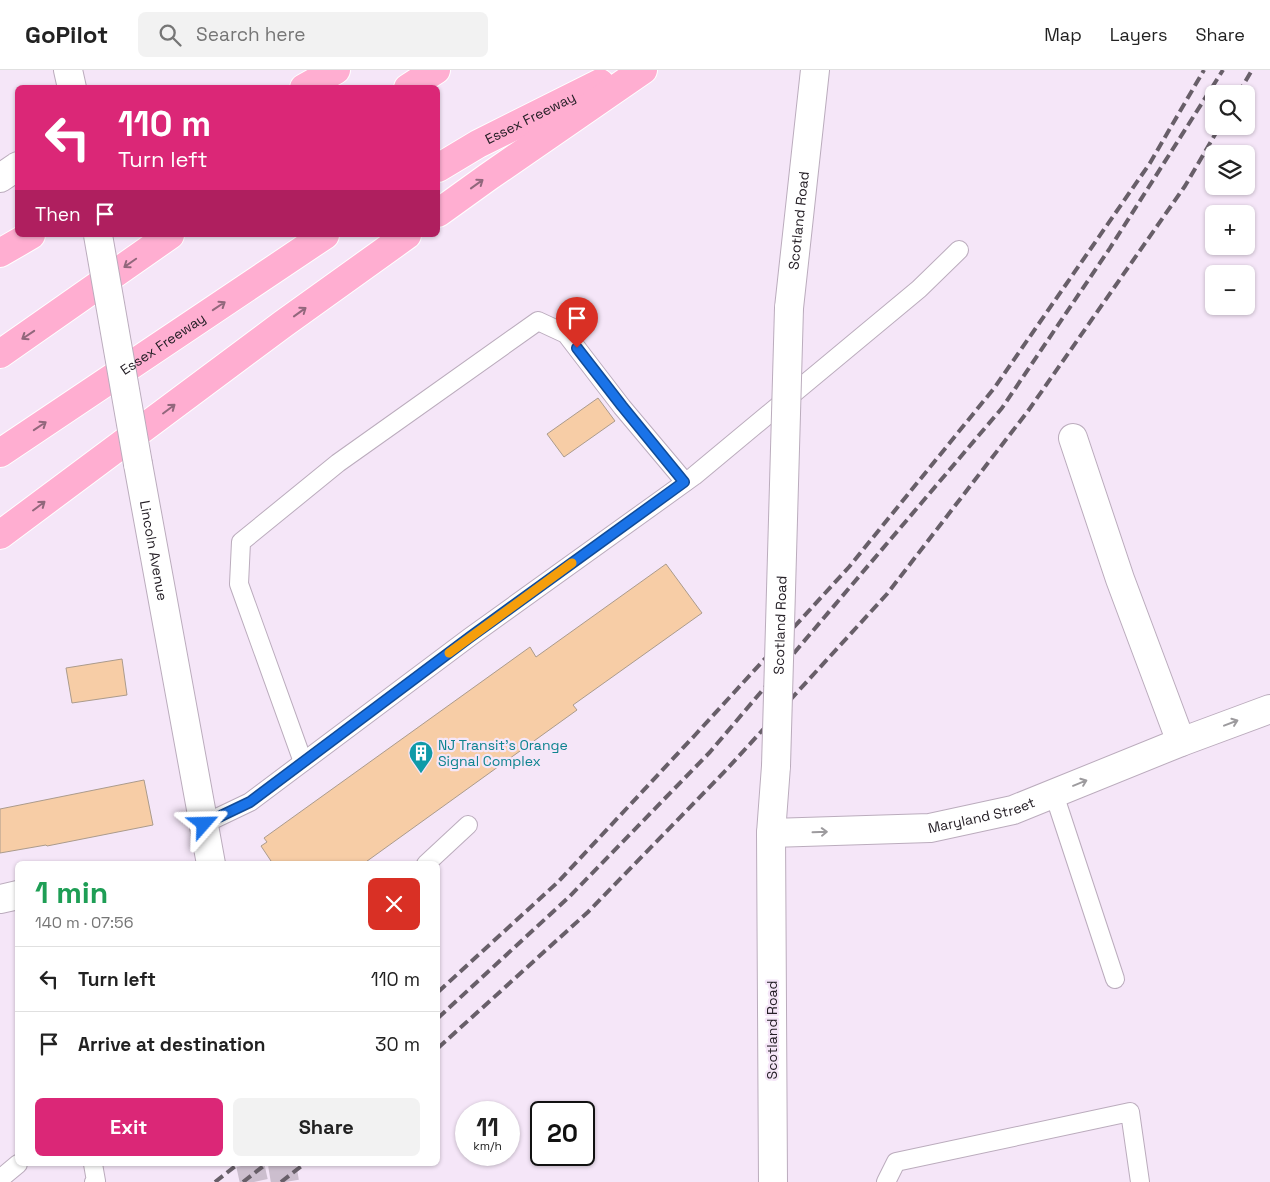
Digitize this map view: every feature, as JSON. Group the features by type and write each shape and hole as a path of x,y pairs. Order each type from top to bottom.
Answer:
{"highway":[{"path":"309,85 336,70"},
{"path":"413,85 436,70"},
{"name":"Essex Freeway","path":"440,167 478,144 624,70"},
{"path":"440,212 643,70"},
{"path":"0,252 27,237"},
{"path":"0,354 167,237"},
{"name":"Essex Freeway","path":"0,453 322,237"},
{"path":"0,535 283,324 404,237"}],"street":[{"path":"68,70 71,85"},
{"name":"Scotland Road","path":"773,1182 771,833 776,766 788,308 815,70"},
{"path":"0,178 15,168"},
{"name":"Lincoln Avenue","path":"98,237 204,824 204,861"},
{"path":"1072,438 1120,580 1180,742"},
{"name":"Maryland Street","path":"771,833 930,828 1013,810 1180,742 1270,708"},
{"path":"0,899 15,896"}],"lane":[{"path":"204,824 250,802 470,637 694,476 919,289 959,250"},
{"path":"303,762 239,584 241,542 338,463 538,321 566,334 684,482"},
{"path":"1054,794 1115,979"},
{"path":"429,861 468,825"},
{"path":"886,1182 896,1162 1130,1112 1140,1182"},
{"path":"0,1179 16,1166"},
{"path":"93,1166 96,1181 94,1182"}],"building":[{"path":"598,398 615,421 564,457 547,434"},
{"name":"NJ Transit's Orange Signal Complex","path":"666,564 702,613 573,705 577,710 367,861 271,861 261,846 267,842 264,838 530,647 536,657"},
{"path":"122,659 127,695 72,703 66,668"},
{"path":"144,780 153,825 47,846 0,853 0,809"}],"tunnel":[{"path":"250,1166 254,1182"},
{"path":"282,1166 285,1182"}],"railway":[{"path":"440,990 558,882 849,567 995,387 1150,163 1204,70"},
{"path":"440,1016 569,897 710,752 1002,408 1110,248 1223,70"},
{"path":"1243,85 1252,70"},
{"path":"440,1046 588,912 727,769 887,594 1028,411 1185,186 1215,135"},
{"path":"215,1182 235,1166"},
{"path":"243,1182 263,1166"},
{"path":"281,1182 301,1166"}],"slow traffic":[{"path":"449,653 572,563"}],"place":[{"name":"NJ Transit's Orange Signal Complex","path":"421,774"}],"route":[{"path":"204,824 250,802 470,637 684,482 577,348"}]}
